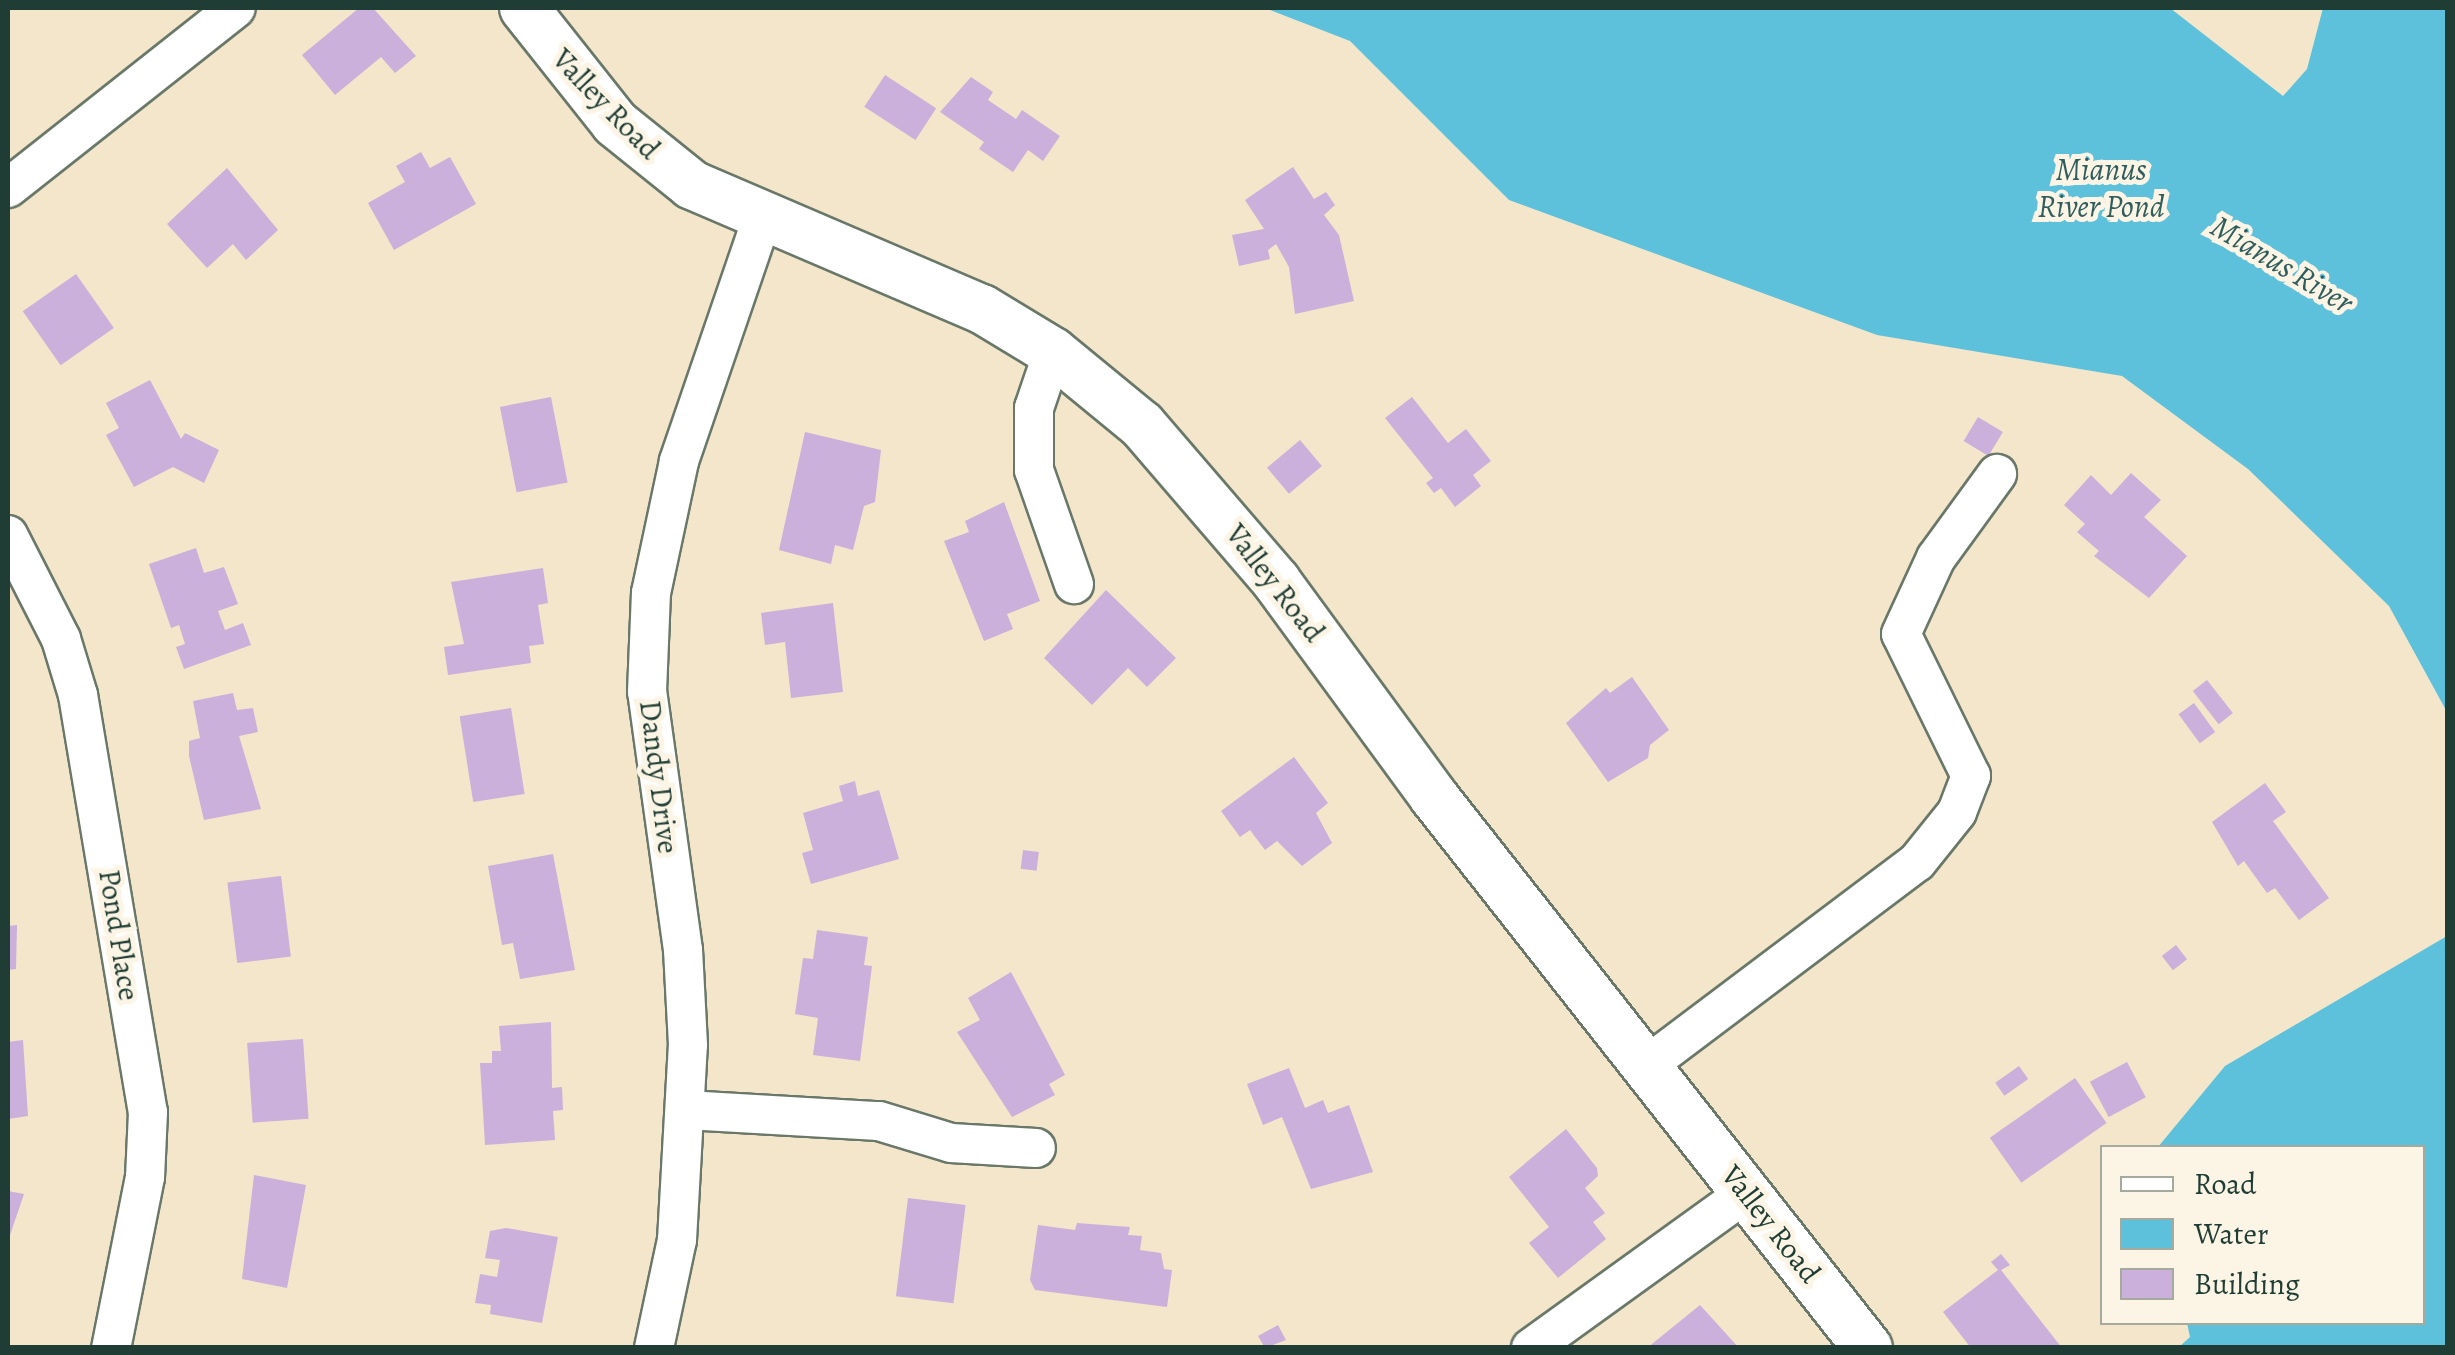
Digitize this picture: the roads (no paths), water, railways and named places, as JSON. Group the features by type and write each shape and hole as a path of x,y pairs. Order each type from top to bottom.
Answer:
{"main road":[{"name":"Valley Road","path":"524,8 582,87 654,158 762,219 940,289 1053,352 1142,425 1202,488 1868,1348"}],"street":[{"path":"8,188 236,8"},
{"name":"Dandy Drive","path":"654,1348 676,1240 686,1110 684,950 646,692 651,593 679,461 762,219"},
{"path":"1053,352 1034,408 1034,470 1074,584"},
{"path":"1646,1066 1917,862 1957,812 1971,776 1901,634 1936,558 1997,474"},
{"name":"Pond Place","path":"8,535 61,639 78,695 148,1112 145,1177 111,1348"},
{"path":"686,1110 879,1121 950,1143 1036,1148"},
{"path":"1530,1348 1746,1193"}],"water":[{"name":"Mianus River Pond","path":"1265,8 2170,8 2283,96 2307,69 2323,8 2447,8 2447,712 2389,606 2248,469 2122,376 1877,335 1509,200 1350,41"},
{"path":"2447,936 2447,1347 2179,1347 2190,1337 2187,1325 2425,1325 2425,1145 2160,1145 2225,1066"}],"water label":[{"name":"Mianus River","path":"2282,264"}]}
